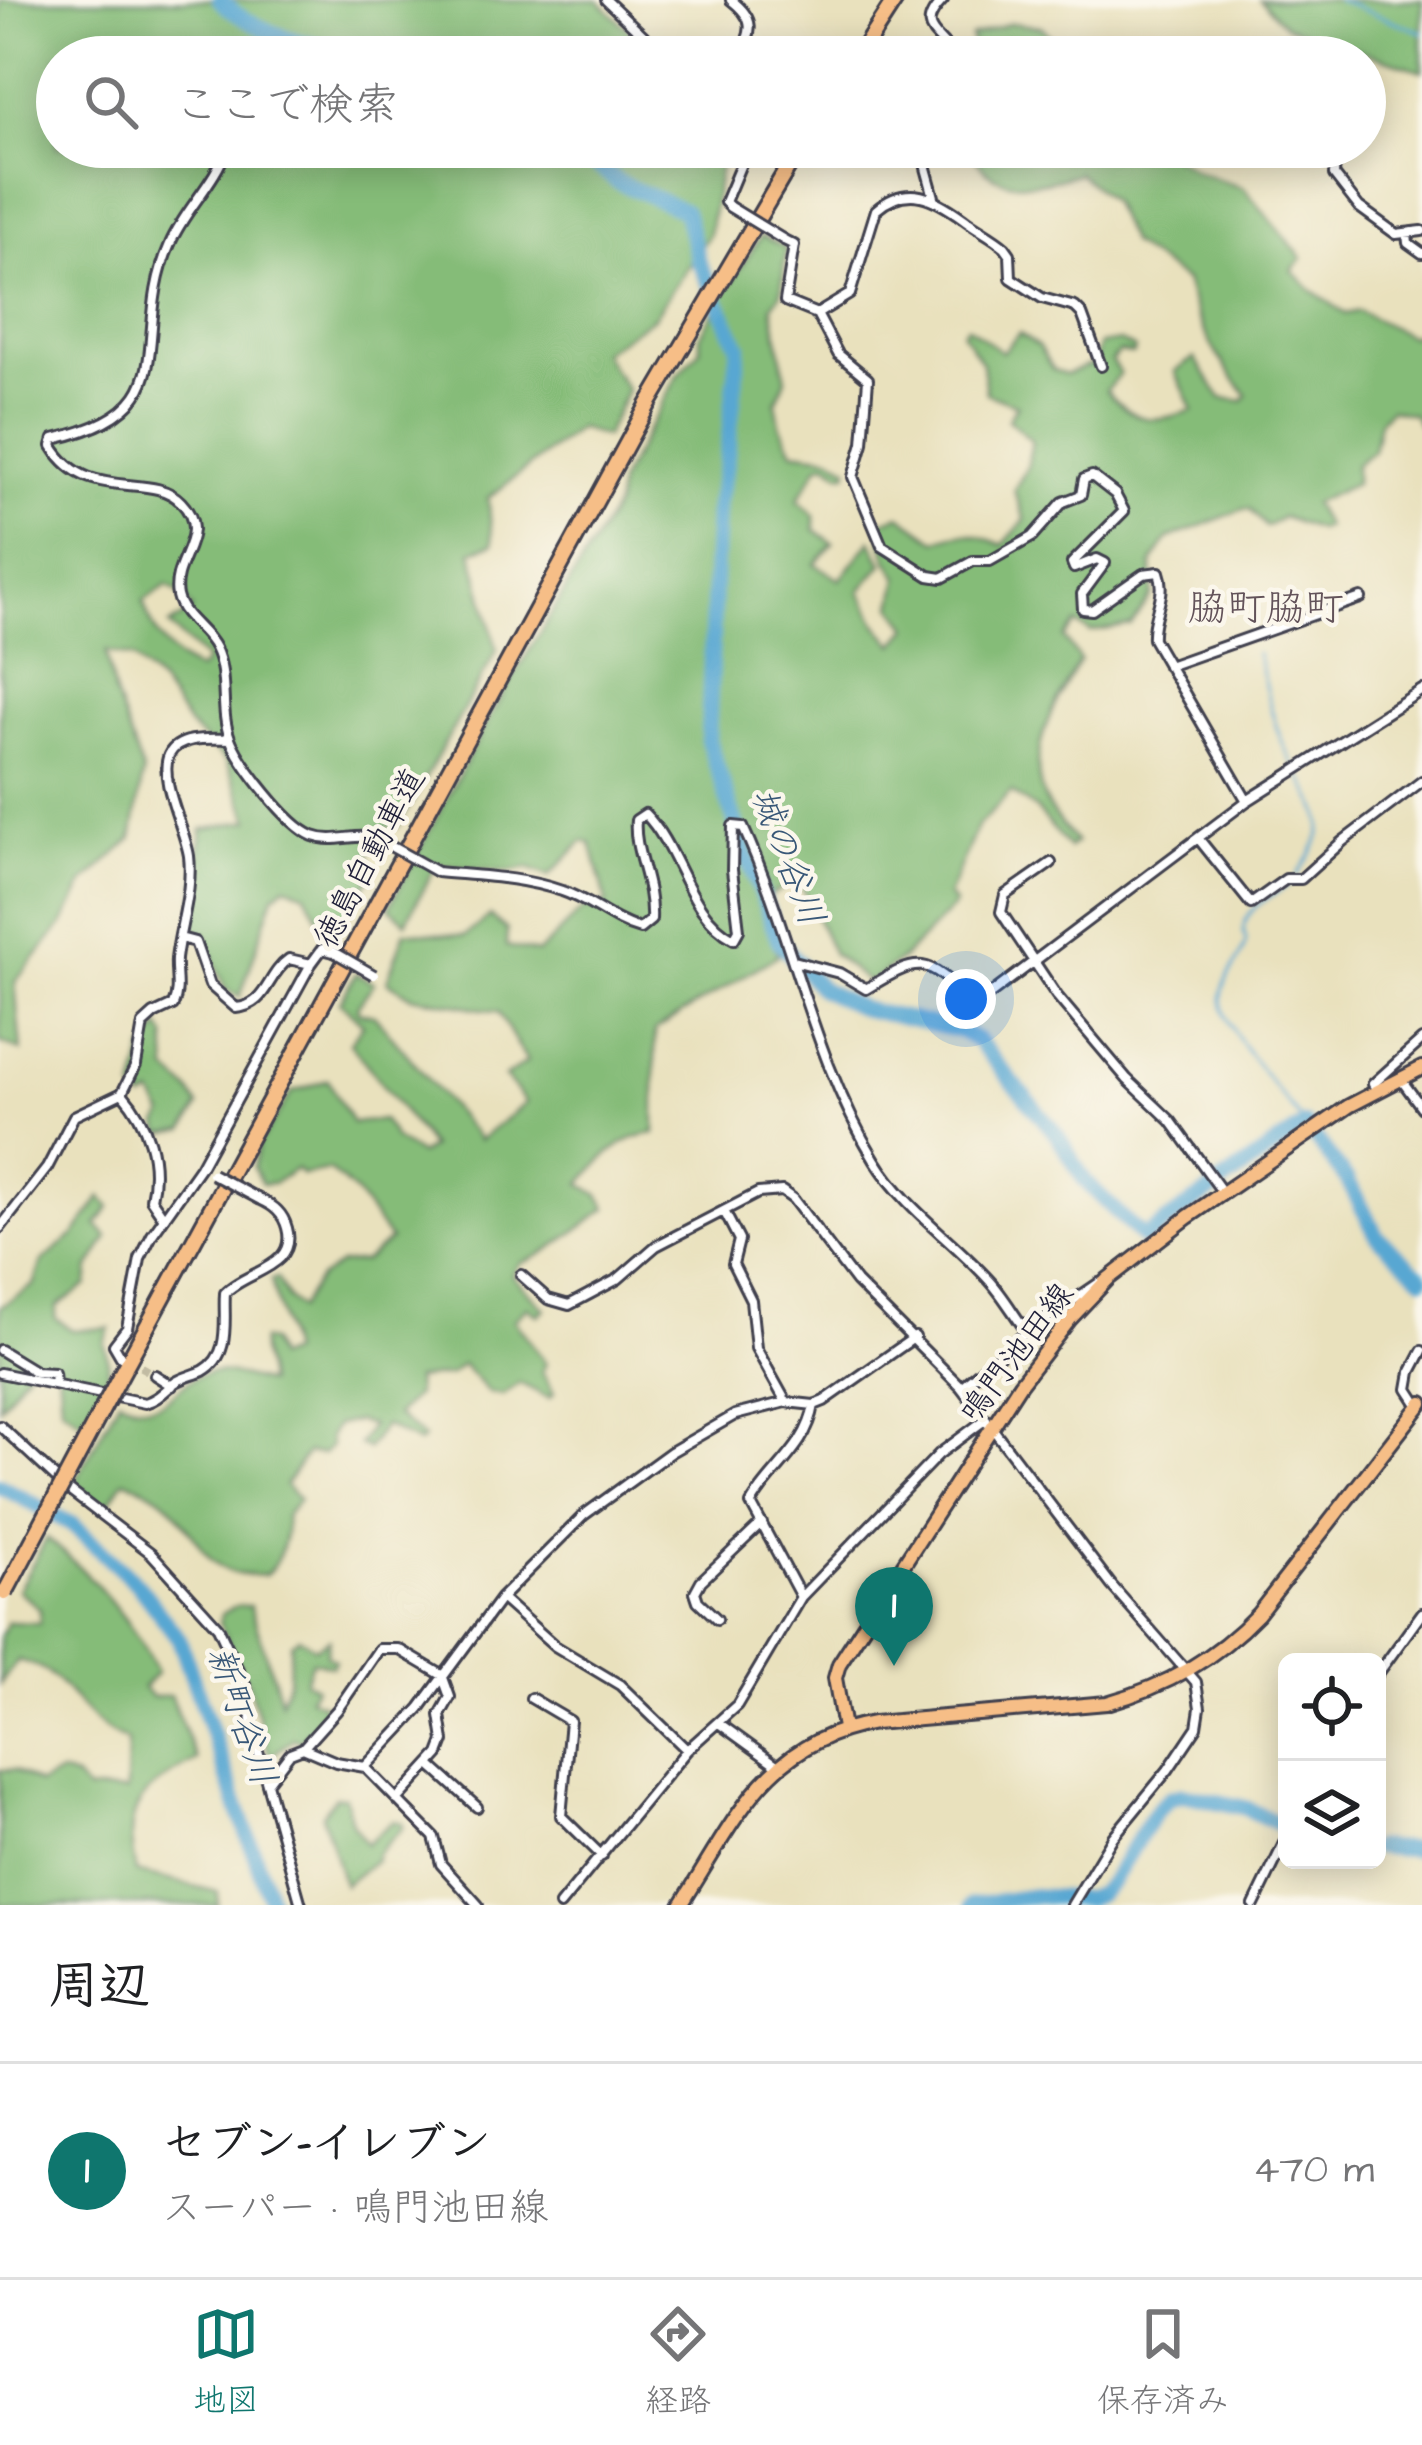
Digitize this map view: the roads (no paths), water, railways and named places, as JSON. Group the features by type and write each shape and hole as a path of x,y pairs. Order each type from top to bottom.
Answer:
{"highway":[{"path":"872,36 895,0"},
{"name":"徳島自動車道","path":"2,1597 513,650 648,405 787,168"}],"main road":[{"name":"鳴門池田線","path":"844,1728 835,1678 839,1664 989,1423 1042,1354 1108,1279 1312,1132 1377,1090 1422,1068"},
{"path":"681,1905 756,1790 811,1741 844,1728 1107,1702 1139,1694 1188,1672 1258,1614 1420,1404"}],"street":[{"path":"606,0 644,36"},
{"path":"731,0 749,19 750,36"},
{"path":"935,36 928,24 933,10 944,0"},
{"path":"214,168 170,241 153,292 152,356 145,385 120,416 94,430 55,439 52,446 74,473 167,492 193,520 195,536 177,578 178,599 214,645 223,675 230,739 273,800 312,835 337,841 362,835 376,838 437,872 518,880 563,891 640,929 651,920 652,899 634,834 636,820 645,814 675,855 705,914 734,939 739,930 733,826 743,827 771,888 811,1023 876,1162 924,1218 990,1281 1027,1332"},
{"path":"739,168 725,202 794,245 785,301 817,314 838,354 868,379 863,442 853,477 882,546 929,576 942,578 973,561 990,561 1032,537 1063,502 1081,495 1084,479 1093,476 1114,494 1124,511 1072,563 1075,568 1097,559 1105,563 1079,600 1083,608 1092,610 1143,574 1159,572 1163,593 1152,627 1154,639 1247,801"},
{"path":"926,168 934,197"},
{"path":"1335,168 1334,176 1348,195 1396,234 1422,231"},
{"path":"817,314 850,294 876,210 886,201 911,194 934,197 1005,247 1011,278 1042,298 1076,307 1101,367"},
{"path":"1407,233 1408,243 1422,253"},
{"path":"1168,666 1360,598"},
{"path":"794,961 839,973 866,989 913,962 925,964 976,1005 1247,801 1422,689"},
{"path":"0,1225 47,1168 74,1116 122,1093 136,1066 143,1024 173,1006 190,876 188,851 166,773 167,758 175,747 190,741 230,739"},
{"path":"1198,838 1251,904 1286,879 1301,879 1422,781"},
{"path":"1051,863 1005,895 1001,912 1057,996 1127,1079 1171,1121 1223,1193"},
{"path":"180,938 195,942 210,985 236,1009 252,1007 260,1000 279,966 289,959 310,964"},
{"path":"121,1357 114,1345 127,1328 140,1259 200,1167 310,964 322,949 374,975"},
{"path":"1377,1090 1373,1084 1422,1040"},
{"path":"1400,1078 1422,1108"},
{"path":"122,1093 152,1146 157,1164 151,1199 164,1218"},
{"path":"0,1373 145,1403 212,1364 227,1328 224,1301 231,1286 266,1269 286,1249 289,1235 274,1207 200,1167"},
{"path":"521,1275 548,1299 569,1305 618,1279 656,1246 758,1193 782,1192 793,1199 856,1282 962,1387 1112,1586 1196,1682 1197,1727 1113,1837 1072,1905"},
{"path":"724,1211 739,1240 734,1270 754,1312 756,1348 786,1402"},
{"path":"962,1387 1027,1332 1108,1279"},
{"path":"365,1767 420,1708 501,1598 567,1529 671,1452 735,1414 786,1402 814,1405 915,1337"},
{"path":"0,1350 36,1372 55,1373 54,1382"},
{"path":"1420,1404 1408,1389 1422,1351"},
{"path":"155,1375 172,1386"},
{"path":"801,1597 751,1504 801,1441 814,1405"},
{"path":"560,1905 687,1750 719,1724 750,1685 801,1597 939,1454 989,1423"},
{"path":"0,1426 70,1491 151,1553 218,1627 246,1687 301,1905"},
{"path":"717,1619 695,1592 762,1523"},
{"path":"501,1598 555,1646 620,1685 687,1750"},
{"path":"1386,1663 1422,1613"},
{"path":"267,1783 290,1753 303,1748 337,1710 380,1649 398,1648 442,1675 450,1697 440,1715 444,1741 430,1765 397,1800"},
{"path":"531,1698 570,1721 561,1816 602,1856"},
{"path":"719,1724 778,1766"},
{"path":"303,1748 336,1762 365,1767 434,1837 441,1864 478,1905"},
{"path":"430,1765 477,1807"},
{"path":"1254,1905 1278,1854"}],"waterway":[{"name":"城の谷川","path":"220,0 250,22 283,36"},
{"path":"1337,0 1422,32"},
{"name":"城の谷川","path":"600,168 618,182 685,211 698,260 739,346 717,505 708,740 779,941 821,989 863,1009 961,1031 977,1040 1058,1136 1085,1181 1143,1238 1305,1125 1348,1181 1377,1236 1422,1277"},
{"path":"1257,654 1276,725 1294,765"},
{"path":"1296,876 1315,847 1321,826 1316,804 1299,773"},
{"path":"1290,884 1250,913 1245,943 1222,999 1243,1045 1305,1125"},
{"name":"新町谷川","path":"0,1486 73,1525 138,1585 179,1639 272,1905"},
{"name":"新町谷川","path":"972,1905 1034,1896 1086,1899 1099,1894 1155,1812 1169,1798 1183,1794 1246,1808 1278,1824"},
{"name":"新町谷川","path":"1386,1848 1422,1850"}],"tunnel":[{"path":"130,1361 155,1375"}],"place":[{"name":"セブン-イレブン","path":"894,1666"}],"district":[{"name":"脇町脇町","path":"1266,609"}]}
